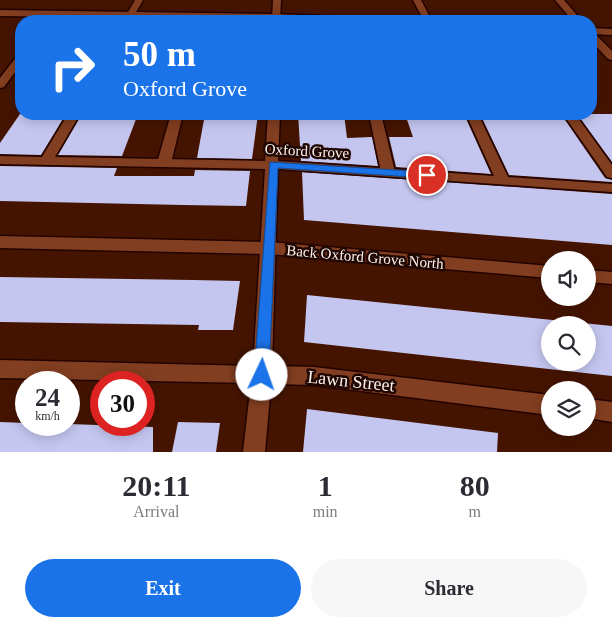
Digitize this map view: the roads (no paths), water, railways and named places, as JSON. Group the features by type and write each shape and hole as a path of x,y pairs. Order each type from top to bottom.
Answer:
{"street":[{"path":"131,15 139,0"},
{"path":"276,15 277,0"},
{"path":"418,0 425,15"},
{"path":"559,0 573,15"},
{"path":"0,13 27,15"},
{"path":"597,31 612,32"},
{"path":"597,41 612,57"},
{"path":"0,86 15,66"},
{"path":"47,160 70,120"},
{"path":"164,162 175,120"},
{"path":"254,452 262,375 274,120"},
{"path":"376,120 388,172"},
{"path":"475,120 503,180"},
{"path":"574,120 612,174"},
{"name":"Oxford Grove","path":"0,160 273,165 612,188"},
{"name":"Back Oxford Grove North","path":"0,242 269,248 541,271"},
{"path":"596,277 612,278"},
{"name":"Lawn Street","path":"0,369 314,376 541,404"},
{"path":"596,410 612,412"}]}
